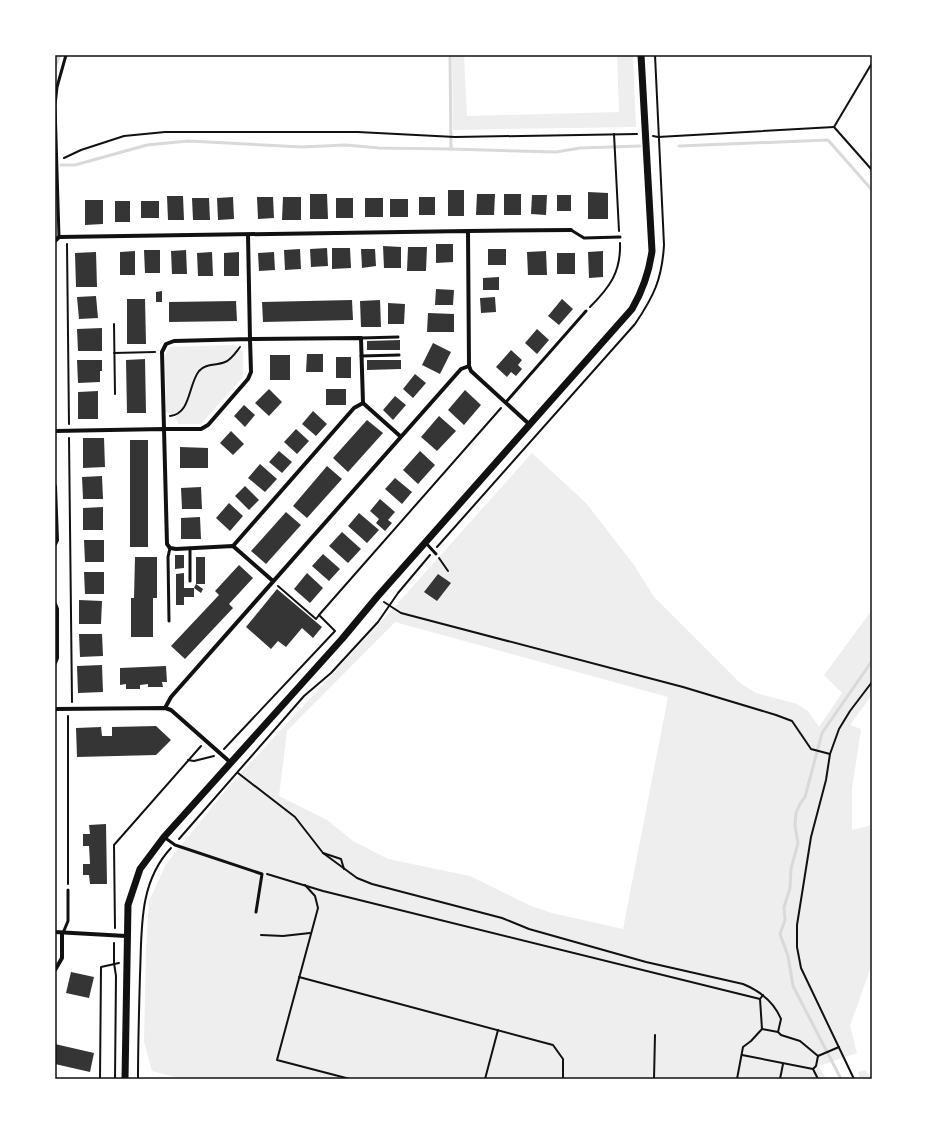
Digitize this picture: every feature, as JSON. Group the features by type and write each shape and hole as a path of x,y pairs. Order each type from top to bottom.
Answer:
{"street":[{"path":"125,1079 126,936 128,904 140,869 164,836 342,639 425,542 632,309 642,292 649,273 652,251 642,55"},
{"path":"55,241 59,237 248,236 571,230"},
{"path":"468,231 469,366 471,371 529,424"},
{"path":"55,431 201,429 208,425 248,379 251,372 248,236"},
{"path":"273,581 234,546 170,548 166,539 162,352 166,344 174,341 361,338 363,403 400,436"},
{"path":"165,708 171,697 400,436 461,369 469,366"},
{"path":"234,546 240,537 354,408 363,403"},
{"path":"55,486 55,544"},
{"path":"55,604 57,609 57,658 55,663"},
{"path":"55,709 165,708 172,710 230,762"},
{"path":"55,932 126,936"},
{"path":"55,970 62,958 62,933"}],"lane":[{"path":"59,237 55,105 57,87 66,55"},
{"path":"571,230 584,238 620,237"},
{"path":"506,402 586,311"},
{"path":"361,338 398,337"},
{"path":"361,356 399,355"},
{"path":"425,542 436,554"},
{"path":"169,621 168,557 170,548"},
{"path":"190,548 190,581"},
{"path":"164,836 175,845 262,874 256,912"},
{"path":"62,933 68,921 68,890"}],"path":[{"path":"655,55 658,137 834,127"},
{"path":"834,127 872,63"},
{"path":"834,127 872,170"},
{"path":"57,161 81,150 124,136 158,132 358,132 447,137 646,134"},
{"path":"614,134 614,152"},
{"path":"67,237 70,709 68,890"},
{"path":"114,324 115,394"},
{"path":"175,416 187,402 196,376 200,370 206,366 226,362 238,350"},
{"path":"114,353 162,352"},
{"path":"273,581 316,619 506,402"},
{"path":"436,554 448,571"},
{"path":"377,597 400,613 683,687 776,715 792,721 811,749 830,754"},
{"path":"188,760 194,761 212,758 229,746 335,631 319,615"},
{"path":"854,1079 804,974 797,947 797,925 811,837 826,780 830,754 839,729 850,711 872,682"},
{"path":"230,762 238,773 295,817 323,853 357,878 372,884 502,918 529,929 646,962 743,984 763,995 773,1004 781,1019 778,1032"},
{"path":"323,853 341,859 344,869"},
{"path":"262,874 304,884 323,891 338,893 643,971 760,999"},
{"path":"304,884 315,896 318,908 310,933 277,1060 350,1079"},
{"path":"138,1079 142,922 148,887"},
{"path":"261,935 283,936 310,933"},
{"path":"100,1079 101,967 114,963"},
{"path":"299,977 553,1045 563,1059 562,1079"},
{"path":"737,1079 743,1046 751,1042 762,1029 760,999 763,995"},
{"path":"762,1029 778,1032 781,1035 800,1041 818,1056"},
{"path":"485,1079 498,1030"},
{"path":"654,1079 655,1035"},
{"path":"818,1056 839,1047"},
{"path":"741,1055 813,1069"},
{"path":"813,1069 816,1066 818,1056"},
{"path":"780,1079 783,1064"},
{"path":"813,1069 818,1079"}],"shaded area":[{"path":"55,55 61,55 55,74"},
{"path":"452,55 464,55 467,116 619,112 617,55 633,55 636,127 453,130"},
{"path":"235,345 238,350 243,351 243,377 201,424 178,424 175,416 166,412 165,355 170,347"},
{"path":"532,453 586,503 634,565 654,597 740,683 756,693 797,704 808,711 819,727 842,693 824,675 872,610 872,695 850,725 861,729 852,789 852,830 872,825 872,964 850,1026 857,1053 819,1066 826,1079 182,1079 152,1071 144,1042 146,949 149,901 166,864 229,786 397,604","holes":["395,622 668,697 623,929 552,913 531,906 470,876 388,859 353,841 327,820 279,796 287,731"]},
{"path":"865,1070 872,1079 860,1079 858,1072"}],"building":[{"path":"448,190 464,190 464,216 448,216"},
{"path":"588,192 608,193 608,219 588,219"},
{"path":"310,194 327,194 328,219 310,219"},
{"path":"477,194 495,194 494,215 476,215"},
{"path":"504,194 521,194 521,215 504,215"},
{"path":"532,195 547,195 546,215 531,214"},
{"path":"557,195 571,195 571,211 557,211"},
{"path":"167,196 183,196 184,220 168,220"},
{"path":"233,197 234,219 218,220 217,198"},
{"path":"257,197 273,197 274,218 258,219"},
{"path":"283,197 301,197 301,220 282,220"},
{"path":"419,197 435,197 435,215 419,215"},
{"path":"192,198 209,198 210,220 193,220"},
{"path":"336,198 353,198 353,218 336,218"},
{"path":"365,198 383,198 383,217 365,217"},
{"path":"390,199 408,199 408,217 390,217"},
{"path":"85,200 103,200 103,224 85,225"},
{"path":"115,201 130,201 130,222 115,222"},
{"path":"141,201 159,201 159,218 141,218"},
{"path":"436,244 453,244 453,262 436,263"},
{"path":"383,246 401,247 401,268 384,268"},
{"path":"408,247 427,247 426,271 407,271"},
{"path":"327,248 328,266 311,267 310,249"},
{"path":"332,248 350,248 351,268 332,269"},
{"path":"300,249 301,269 285,270 284,250"},
{"path":"361,249 375,249 376,266 362,268"},
{"path":"488,249 506,249 506,265 488,265"},
{"path":"144,250 160,250 160,273 145,273"},
{"path":"186,250 187,274 172,274 171,251"},
{"path":"135,251 135,275 120,275 120,252"},
{"path":"546,251 547,275 528,275 527,252"},
{"path":"603,251 603,277 589,278 588,252"},
{"path":"96,252 97,287 76,287 75,253"},
{"path":"212,252 213,276 198,276 197,253"},
{"path":"239,252 239,276 224,276 224,253"},
{"path":"274,252 275,270 259,271 258,253"},
{"path":"557,253 575,253 575,274 557,274"},
{"path":"499,277 499,290 483,290 483,278"},
{"path":"436,289 454,290 453,305 435,305"},
{"path":"162,291 162,302 156,302 156,292"},
{"path":"96,296 98,318 79,319 77,297"},
{"path":"495,297 496,312 481,313 480,298"},
{"path":"127,299 145,299 146,344 127,344"},
{"path":"562,299 573,309 559,325 548,316"},
{"path":"352,300 353,320 263,322 262,302"},
{"path":"380,300 381,327 361,327 360,301"},
{"path":"236,301 237,321 169,322 169,302"},
{"path":"388,303 405,304 404,324 388,324"},
{"path":"428,313 454,314 454,332 427,332"},
{"path":"102,328 102,351 78,351 77,329"},
{"path":"537,329 549,340 537,354 525,343"},
{"path":"400,340 400,350 367,350 367,341"},
{"path":"433,343 451,352 440,374 422,365"},
{"path":"511,350 522,360 518,365 522,369 516,376 511,372 507,377 496,367"},
{"path":"307,354 323,354 323,372 306,372"},
{"path":"270,355 290,355 290,380 270,380"},
{"path":"336,357 351,357 351,378 336,378"},
{"path":"145,359 146,413 127,413 126,360"},
{"path":"77,360 102,360 100,382 78,383"},
{"path":"367,360 401,360 401,369 367,370"},
{"path":"415,374 426,383 413,398 403,389"},
{"path":"269,389 282,402 269,416 255,403"},
{"path":"326,389 346,389 346,405 326,405"},
{"path":"465,390 481,405 464,425 448,410"},
{"path":"98,391 98,419 78,419 78,392"},
{"path":"395,396 406,405 393,420 383,410"},
{"path":"244,405 255,415 245,427 234,416"},
{"path":"313,411 327,424 316,436 302,424"},
{"path":"439,416 456,431 437,451 421,437"},
{"path":"367,420 383,433 348,472 333,458"},
{"path":"296,429 309,441 297,454 284,442"},
{"path":"231,431 244,444 233,455 220,443"},
{"path":"83,438 104,438 105,467 83,468"},
{"path":"130,440 148,440 148,547 130,547"},
{"path":"180,447 208,448 208,468 180,468"},
{"path":"279,451 292,462 282,473 269,462"},
{"path":"420,451 435,465 418,484 403,470"},
{"path":"260,464 277,479 265,492 248,478"},
{"path":"327,466 342,479 307,518 293,506"},
{"path":"102,476 103,499 83,499 82,477"},
{"path":"395,478 412,492 402,504 385,489"},
{"path":"245,486 259,500 249,510 235,496"},
{"path":"201,487 202,509 182,509 181,488"},
{"path":"380,499 395,512 388,520 392,523 385,531 376,523 379,519 370,511"},
{"path":"229,503 243,516 230,531 216,518"},
{"path":"103,507 103,530 83,530 83,508"},
{"path":"286,512 301,525 266,564 251,551"},
{"path":"359,513 379,530 367,543 348,526"},
{"path":"200,517 201,539 181,539 181,518"},
{"path":"342,532 361,549 348,563 329,546"},
{"path":"84,540 104,540 104,562 85,562"},
{"path":"323,554 340,569 329,581 312,566"},
{"path":"175,555 184,555 184,568 175,569"},
{"path":"135,557 157,557 157,598 153,598 153,637 131,637 131,598 134,598"},
{"path":"196,557 205,557 205,584 196,584"},
{"path":"239,565 253,578 229,604 233,608 185,659 171,646 219,595 215,591"},
{"path":"84,572 104,572 104,594 85,594"},
{"path":"184,573 184,588 194,588 194,597 184,597 184,605 176,605 176,574"},
{"path":"307,573 323,588 310,603 294,589"},
{"path":"438,574 451,583 437,601 424,592"},
{"path":"196,584 203,589 201,593 194,588"},
{"path":"277,589 322,627 313,638 302,628 286,647 278,641 271,649 246,627"},
{"path":"79,600 102,601 101,624 79,624"},
{"path":"79,634 102,634 103,656 80,657"},
{"path":"102,665 103,692 78,693 77,666"},
{"path":"166,666 167,682 162,682 163,687 148,687 148,684 140,685 140,689 126,689 126,684 120,685 120,668"},
{"path":"156,726 171,740 156,755 77,757 76,728 101,727 102,736 112,736 112,727"},
{"path":"106,824 107,884 90,884 89,875 83,875 83,864 90,864 89,846 83,846 83,834 90,834 89,825"},
{"path":"71,972 94,977 89,998 66,993"},
{"path":"55,1044 94,1053 90,1072 55,1064"}],"waterway":[{"path":"55,66 60,55"},
{"path":"450,55 451,149 556,152 580,148 640,146"},
{"path":"679,146 828,140 872,190"},
{"path":"61,165 75,165 147,145 188,141 301,147 346,145 379,148 451,149"},
{"path":"841,1079 793,986 788,956 780,934 785,920 784,907 790,888 791,869 798,843 795,826 796,813 805,797 822,733 872,661"}]}
